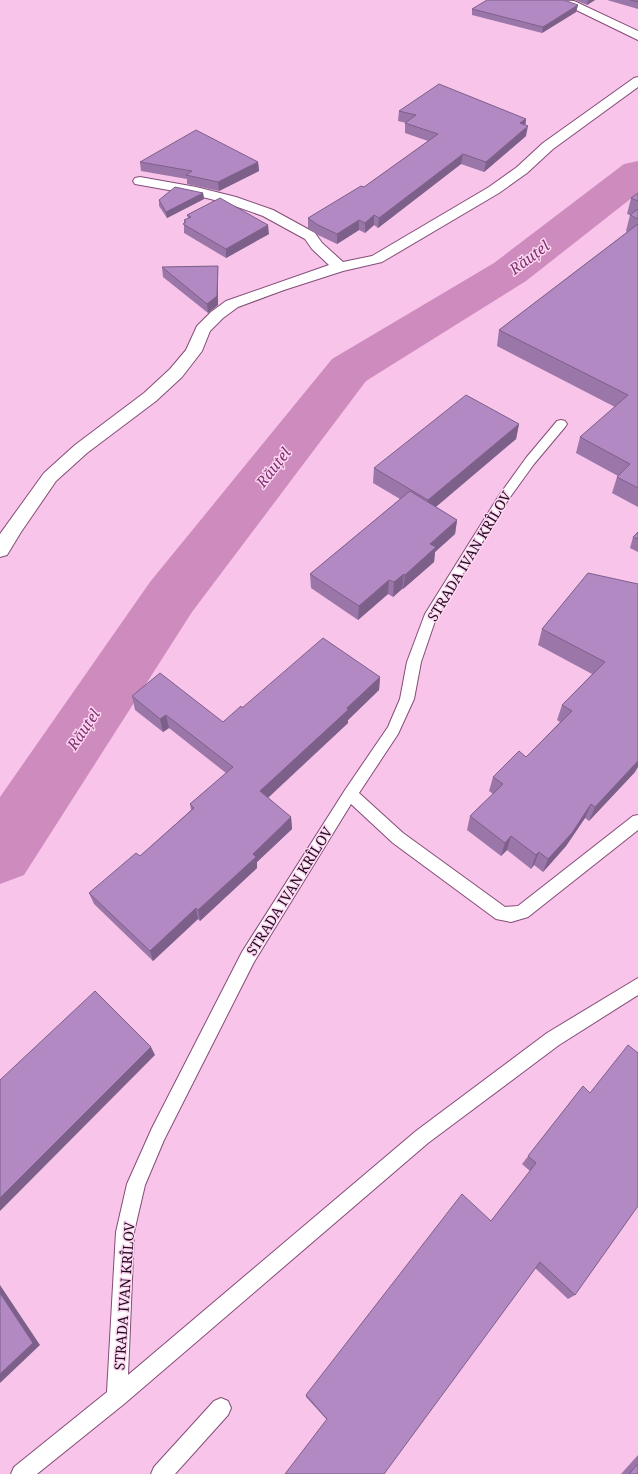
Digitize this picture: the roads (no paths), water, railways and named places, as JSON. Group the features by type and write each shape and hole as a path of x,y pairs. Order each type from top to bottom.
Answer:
{"street":[{"path":"560,0 570,3 638,36"},
{"path":"0,550 18,521 50,477 81,449 150,397 176,373 194,351 203,329 217,315 232,304 252,296 340,267 377,259 494,190 522,170 548,146 638,81"},
{"path":"140,181 198,191 231,200 268,213 310,236 317,246 340,267"}],"lane":[{"name":"STRADA IVAN KRÎLOV","path":"117,1397 126,1232 136,1184 158,1134 248,956 350,794 393,730 407,699 414,662 430,617 504,497 530,461 561,424"},
{"path":"350,794 398,838 502,914 511,915 522,912 638,821"},
{"name":"STRADA IVAN KRÎLOV","path":"21,1474 117,1397 422,1137 554,1039 638,986"},
{"path":"160,1474 221,1408"}],"waterway":[{"name":"Răuțel","path":"0,853 171,597 349,370 510,272 638,173"}]}
